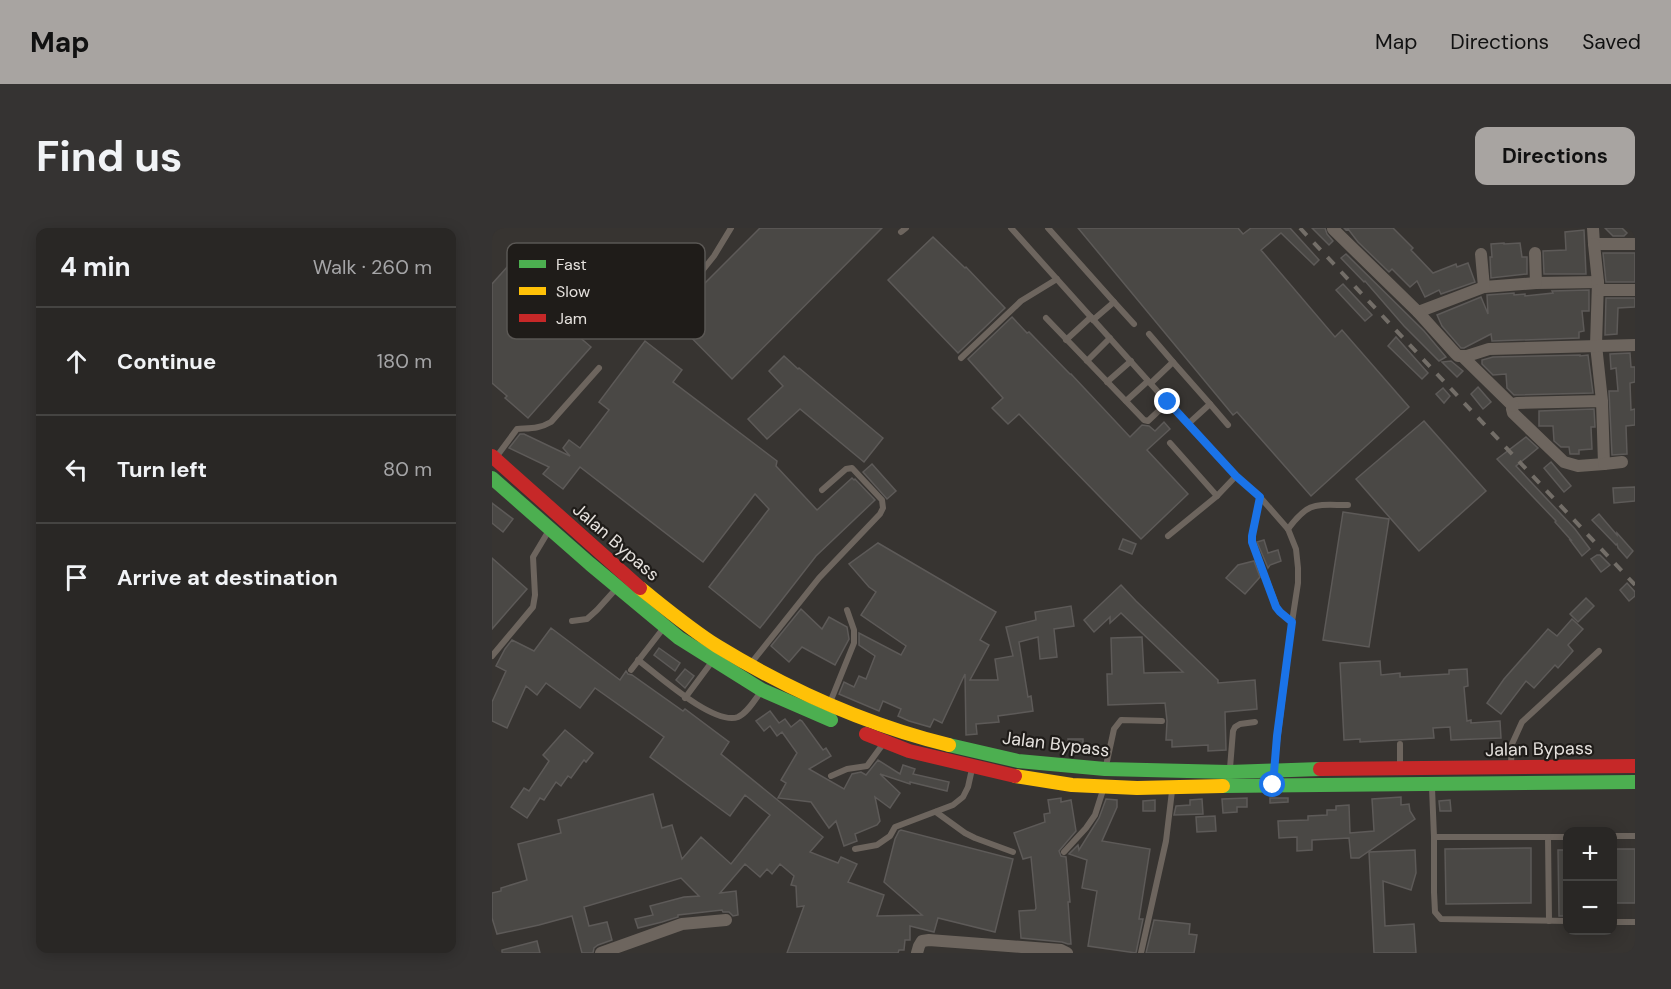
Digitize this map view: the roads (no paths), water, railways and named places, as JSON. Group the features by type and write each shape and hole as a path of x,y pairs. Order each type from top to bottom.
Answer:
{"highway":[{"name":"Jalan Bypass","path":"493,457 631,580 716,645 750,665 830,704 869,721 917,736 1018,761 1105,770 1229,772 1635,766"},
{"name":"Jalan Bypass","path":"492,478 617,588 665,627 713,660 762,690 909,751 1027,778 1104,787 1635,782"}],"street":[{"path":"1593,228 1598,286 1596,345 1602,401 1604,464"},
{"path":"1333,229 1418,312 1455,353 1462,356 1513,406 1513,412 1564,462 1578,466 1622,462"},
{"path":"1594,244 1635,244"},
{"path":"1535,253 1536,284"},
{"path":"1481,254 1484,287"},
{"path":"1418,312 1484,287 1536,284 1635,290"},
{"path":"1462,356 1490,349 1635,345"},
{"path":"1513,406 1517,403 1602,401"},
{"path":"601,953 682,924 726,920"},
{"path":"917,953 922,941 929,940 1013,945 1061,950 1067,953"}],"lane":[{"path":"705,267 731,228"},
{"path":"1011,228 1188,424 1288,529 1296,549 1298,583 1273,785"},
{"path":"1048,228 1134,324"},
{"path":"961,358 1021,301 1057,279"},
{"path":"1066,340 1114,302"},
{"path":"1046,318 1144,420 1148,421 1168,402"},
{"path":"1149,334 1228,425"},
{"path":"1087,361 1110,338"},
{"path":"1107,381 1131,361"},
{"path":"1125,401 1173,362"},
{"path":"493,457 517,429 533,429 551,422 599,368"},
{"path":"1188,424 1210,404"},
{"path":"1170,443 1217,495"},
{"path":"750,665 819,578 880,514 883,508 882,500 852,468 846,469 822,490"},
{"path":"1168,536 1236,476"},
{"path":"1260,497 1252,542 1276,607 1292,622"},
{"path":"1288,529 1299,514 1317,505 1348,505"},
{"path":"492,656 533,607 535,596 533,557 550,529"},
{"path":"572,621 586,619 617,588"},
{"path":"830,704 854,644 854,630 847,610"},
{"path":"631,669 665,627"},
{"path":"1511,767 1512,744 1522,722 1599,651"},
{"path":"638,660 685,698 719,717 735,718 743,714 762,690"},
{"path":"685,698 713,660"},
{"path":"1105,770 1114,729 1121,720 1162,721"},
{"path":"1229,772 1235,726 1255,722"},
{"path":"831,776 846,769 867,766 885,741"},
{"path":"1400,744 1401,769"},
{"path":"855,849 877,845 890,836 895,827 953,805 963,797 968,788 973,766"},
{"path":"1431,785 1436,912 1441,919 1563,921"},
{"path":"1064,852 1095,815 1104,787"},
{"path":"1141,953 1166,842 1172,788"},
{"path":"936,812 965,833 1013,852"},
{"path":"1617,836 1635,836"},
{"path":"1434,837 1563,837"},
{"path":"1548,837 1549,921"},
{"path":"1617,922 1635,922"}],"railway":[{"path":"1300,228 1635,585"}]}
